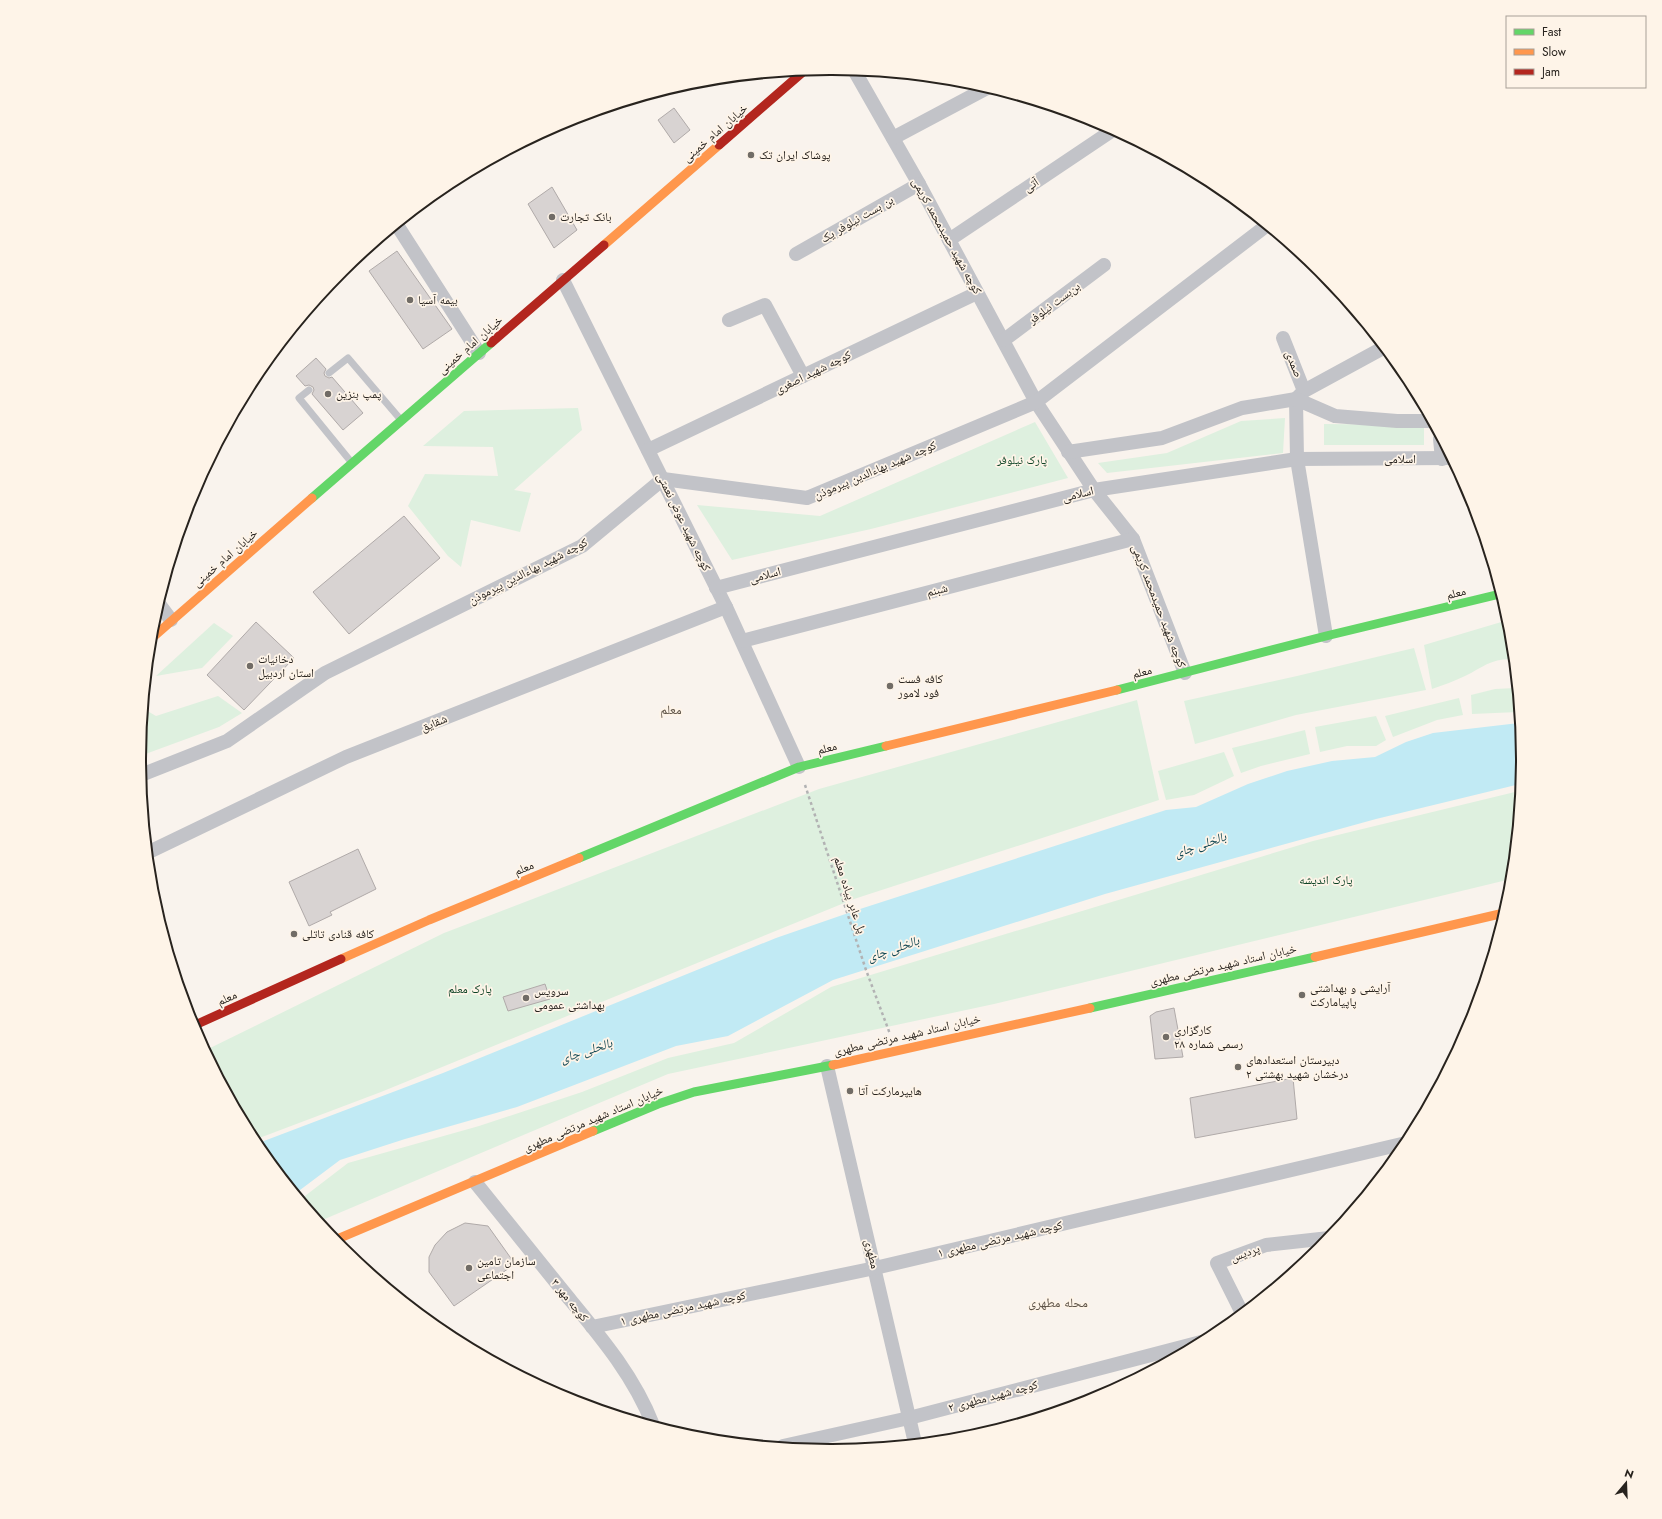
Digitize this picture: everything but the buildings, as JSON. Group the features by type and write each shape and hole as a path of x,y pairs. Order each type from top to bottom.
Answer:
{"main road":[{"name":"خیابان امام خمینی","path":"159,632 799,76"},
{"name":"معلم","path":"200,1023 326,968 429,920 799,767 1185,674 1326,636 1495,595"},
{"name":"خیابان استاد شهید مرتضی مطهری","path":"341,1238 658,1104 694,1092 827,1066 1187,986 1497,915"}],"street":[{"name":"کوچه شهید حمیدمحمد کریمی","path":"857,76 978,292 1036,402 1094,490 1133,538 1185,674"},
{"path":"893,138 980,92"},
{"name":"آتی","path":"949,240 1107,134"},
{"name":"بن بست نیلوفر یک","path":"796,254 918,184"},
{"path":"399,229 479,353"},
{"path":"1036,402 1263,229"},
{"name":"بن‌بست نیلوفر","path":"1004,340 1104,265"},
{"name":"کوچه شهید عوض نعمتی","path":"563,280 726,607 799,767"},
{"name":"کوچه شهید اصغری","path":"648,450 978,292"},
{"path":"728,320 765,306 803,376"},
{"name":"صمدی","path":"1283,338 1300,395"},
{"path":"1068,452 1162,438 1242,408 1300,395 1379,350"},
{"path":"1300,395 1335,416 1397,421 1426,421"},
{"path":"1300,395 1297,459 1326,636"},
{"name":"کوچه شهید بهاءالدین پیرموذن","path":"147,773 227,741 325,673 582,546 663,479 807,498 1036,402"},
{"name":"اسلامی","path":"716,588 1094,490 1297,459 1445,458"},
{"name":"شبنم","path":"742,641 1133,538"},
{"name":"شقایق","path":"152,850 346,757 726,607"},
{"path":"164,610 172,620"},
{"name":"مطهری","path":"827,1066 914,1439"},
{"name":"کوچه شهید مرتضی مطهری ۱","path":"592,1327 875,1268 1396,1145"},
{"name":"کوچه مهر ۳","path":"475,1182 592,1327 630,1378 646,1405 651,1420"},
{"name":"پردیس","path":"1240,1309 1217,1263 1266,1245 1320,1239"},
{"name":"کوچه شهید مطهری ۲","path":"796,1443 909,1418 1181,1347"}],"lane":[{"path":"329,373 348,358 401,421"},
{"path":"308,390 300,398 352,463"}],"path":[{"name":"پل عابر پیاده معلم","path":"799,767 866,970 896,1050"}],"green space":[{"path":"578,408 582,430 514,490 531,493 520,532 471,520 461,567 448,556 408,506 425,474 498,476 493,447 423,446 464,411"},
{"path":"1285,418 1283,453 1107,473 1098,463 1167,453 1241,421"},
{"name":"پارک نیلوفر","path":"1035,422 1068,478 871,529 732,560 697,505 820,516"},
{"path":"1324,424 1424,425 1424,445 1324,445"},
{"path":"1501,622 1508,659 1493,662 1461,678 1432,689 1424,645"},
{"path":"214,623 233,636 202,668 156,676"},
{"path":"1414,648 1426,690 1296,715 1195,744 1184,701"},
{"path":"1512,688 1514,712 1472,714 1471,695 1495,689"},
{"path":"218,696 242,713 219,727 146,754 148,712 156,716"},
{"path":"1459,698 1463,715 1437,720 1393,737 1385,716"},
{"name":"پارک معلم","path":"1137,700 1159,800 854,899 381,1092 260,1138 238,1102 217,1062 211,1048 444,933 819,789"},
{"path":"1376,716 1386,740 1376,746 1347,746 1320,752 1315,727"},
{"path":"1305,730 1310,754 1261,766 1241,773 1232,748"},
{"path":"1224,752 1234,776 1194,795 1166,800 1158,771"},
{"name":"پارک اندیشه","path":"1515,792 1510,849 1504,881 994,1004 668,1074 324,1219 304,1196 348,1163 479,1126 582,1092 668,1058 734,1043 831,987 1313,841"}],"water":[{"name":"بالخلی چای","path":"1514,724 1516,760 1515,785 1376,819 1105,894 833,980 728,1036 676,1046 517,1107 405,1139 340,1160 300,1190 263,1141 443,1073 776,938 857,910 1166,810 1196,807 1248,784 1287,771 1332,761 1375,757 1406,742 1433,733"}],"traffic: fast":[{"path":"312,498 491,343"},
{"path":"1117,690 1326,636 1495,595"},
{"path":"579,858 799,767 886,746"},
{"path":"1090,1008 1315,957"},
{"path":"593,1131 658,1104 694,1092 833,1065"}],"traffic: slow":[{"path":"604,245 719,145"},
{"path":"159,632 312,498"},
{"path":"886,746 1117,690"},
{"path":"341,959 429,920 579,858"},
{"path":"1315,957 1497,915"},
{"path":"833,1065 1090,1008"},
{"path":"341,1238 593,1131"}],"traffic: jam":[{"path":"719,145 799,76"},
{"path":"491,343 604,245"},
{"path":"200,1023 341,959"}],"place":[{"name":"پوشاک ایران تک","path":"751,155"},
{"name":"بانک تجارت","path":"552,217"},
{"name":"بیمه آسیا","path":"410,300"},
{"name":"پمپ بنزین","path":"328,394"},
{"name":"دخانیات استان اردبیل","path":"250,666"},
{"name":"کافه فست فود لامور","path":"890,686"},
{"name":"کافه قنادی تاتلی","path":"294,934"},
{"name":"آرایشی و بهداشتی پاپیامارکت","path":"1302,995"},
{"name":"سرویس بهداشتی عمومی","path":"526,998"},
{"name":"کارگزاری رسمی شماره ۲۸","path":"1166,1037"},
{"name":"دبیرستان استعدادهای درخشان شهید بهشتی ۲","path":"1238,1067"},
{"name":"هایپرمارکت آتا","path":"850,1091"},
{"name":"سازمان تامین اجتماعی","path":"469,1268"}],"district":[{"name":"معلم","path":"671,709"},
{"name":"محله مطهری","path":"1058,1302"}]}
